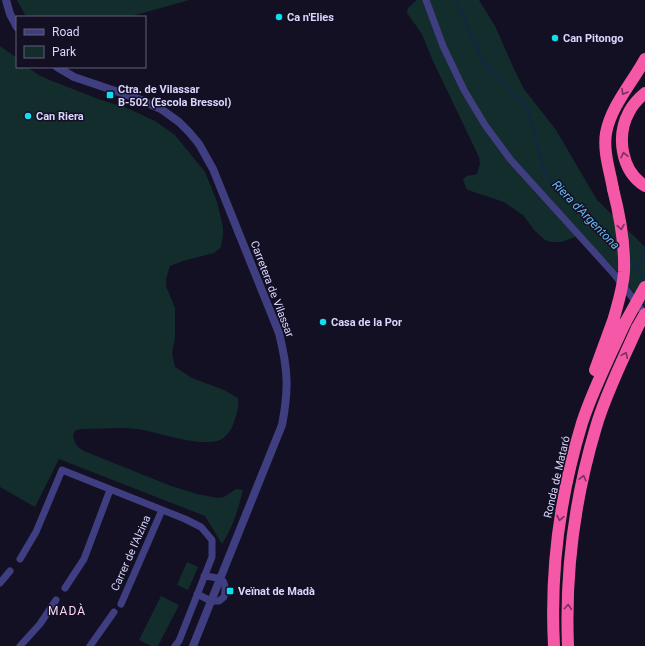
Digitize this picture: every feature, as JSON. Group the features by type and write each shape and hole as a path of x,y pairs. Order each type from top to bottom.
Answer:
{"highway":[{"path":"620,320 620,294 624,274 623,239 607,158 606,133 620,99 645,59"},
{"path":"645,93 629,111 624,123 622,149 626,162 640,183 645,186"},
{"path":"620,320 645,287"},
{"path":"568,646 567,619 572,536 579,497 596,426 637,328 645,314"},
{"name":"Ronda de Mataró","path":"554,646 554,572 558,534 565,493 582,424 620,320"}],"street":[{"path":"426,0 443,46 464,90 485,125 510,159 614,274 645,314"},
{"path":"4,1 16,26"},
{"name":"Carretera de Vilassar","path":"59,68 74,77 136,98 161,109 180,122 189,132 213,169 279,333 285,356 287,381 286,403 282,425 193,646"},
{"path":"20,559 36,532 62,470 201,527 212,540 212,557 179,640 175,646"},
{"path":"65,588 84,559 110,490"},
{"name":"Carrer de l'Alzina","path":"121,604 162,510"},
{"path":"0,583 10,571"},
{"path":"204,576 220,578"},
{"path":"197,594 210,601"},
{"path":"20,646 40,624 56,600"},
{"path":"90,646 114,612"}],"green space":[{"path":"17,0 189,0 133,16 25,16"},
{"path":"417,0 479,0 495,26 524,89 556,130 597,200 645,247 645,306 612,266 580,233 578,236 561,242 551,242 545,240 534,230 524,216 504,202 466,188 463,179 467,176 477,174 480,164 479,157 433,61 422,34 407,13 408,8"},
{"path":"0,46 16,57 16,68 28,68 52,81 101,100 127,108 155,121 175,135 205,172 217,202 223,227 221,247 214,253 170,266 166,279 166,286 175,308 175,338 172,353 175,367 192,378 224,390 238,398 238,410 232,427 228,433 222,439 214,442 203,442 180,439 130,428 82,429 76,430 73,435 76,444 84,451 171,486 197,494 218,498 224,497 236,489 243,490 235,518 222,544 205,516 59,459 35,507 0,487"},
{"path":"187,562 198,567 188,590 177,585"},
{"path":"161,596 179,605 158,646 151,646 139,640"}],"waterway":[{"name":"Riera d'Argentona","path":"456,0 482,61 528,109 544,171 568,199 618,247"},
{"path":"638,269 645,248"},
{"name":"Riera d'Argentona","path":"629,259 635,265 645,281"}],"place":[{"name":"Ca n'Elies","path":"279,17"},
{"name":"Can Pitongo","path":"555,38"},
{"name":"Ctra. de Vilassar B-502 (Escola Bressol)","path":"110,95"},
{"name":"Can Riera","path":"28,116"},
{"name":"Casa de la Por","path":"323,322"},
{"name":"Veïnat de Madà","path":"230,591"}],"district":[{"name":"MADÀ","path":"67,611"}]}
